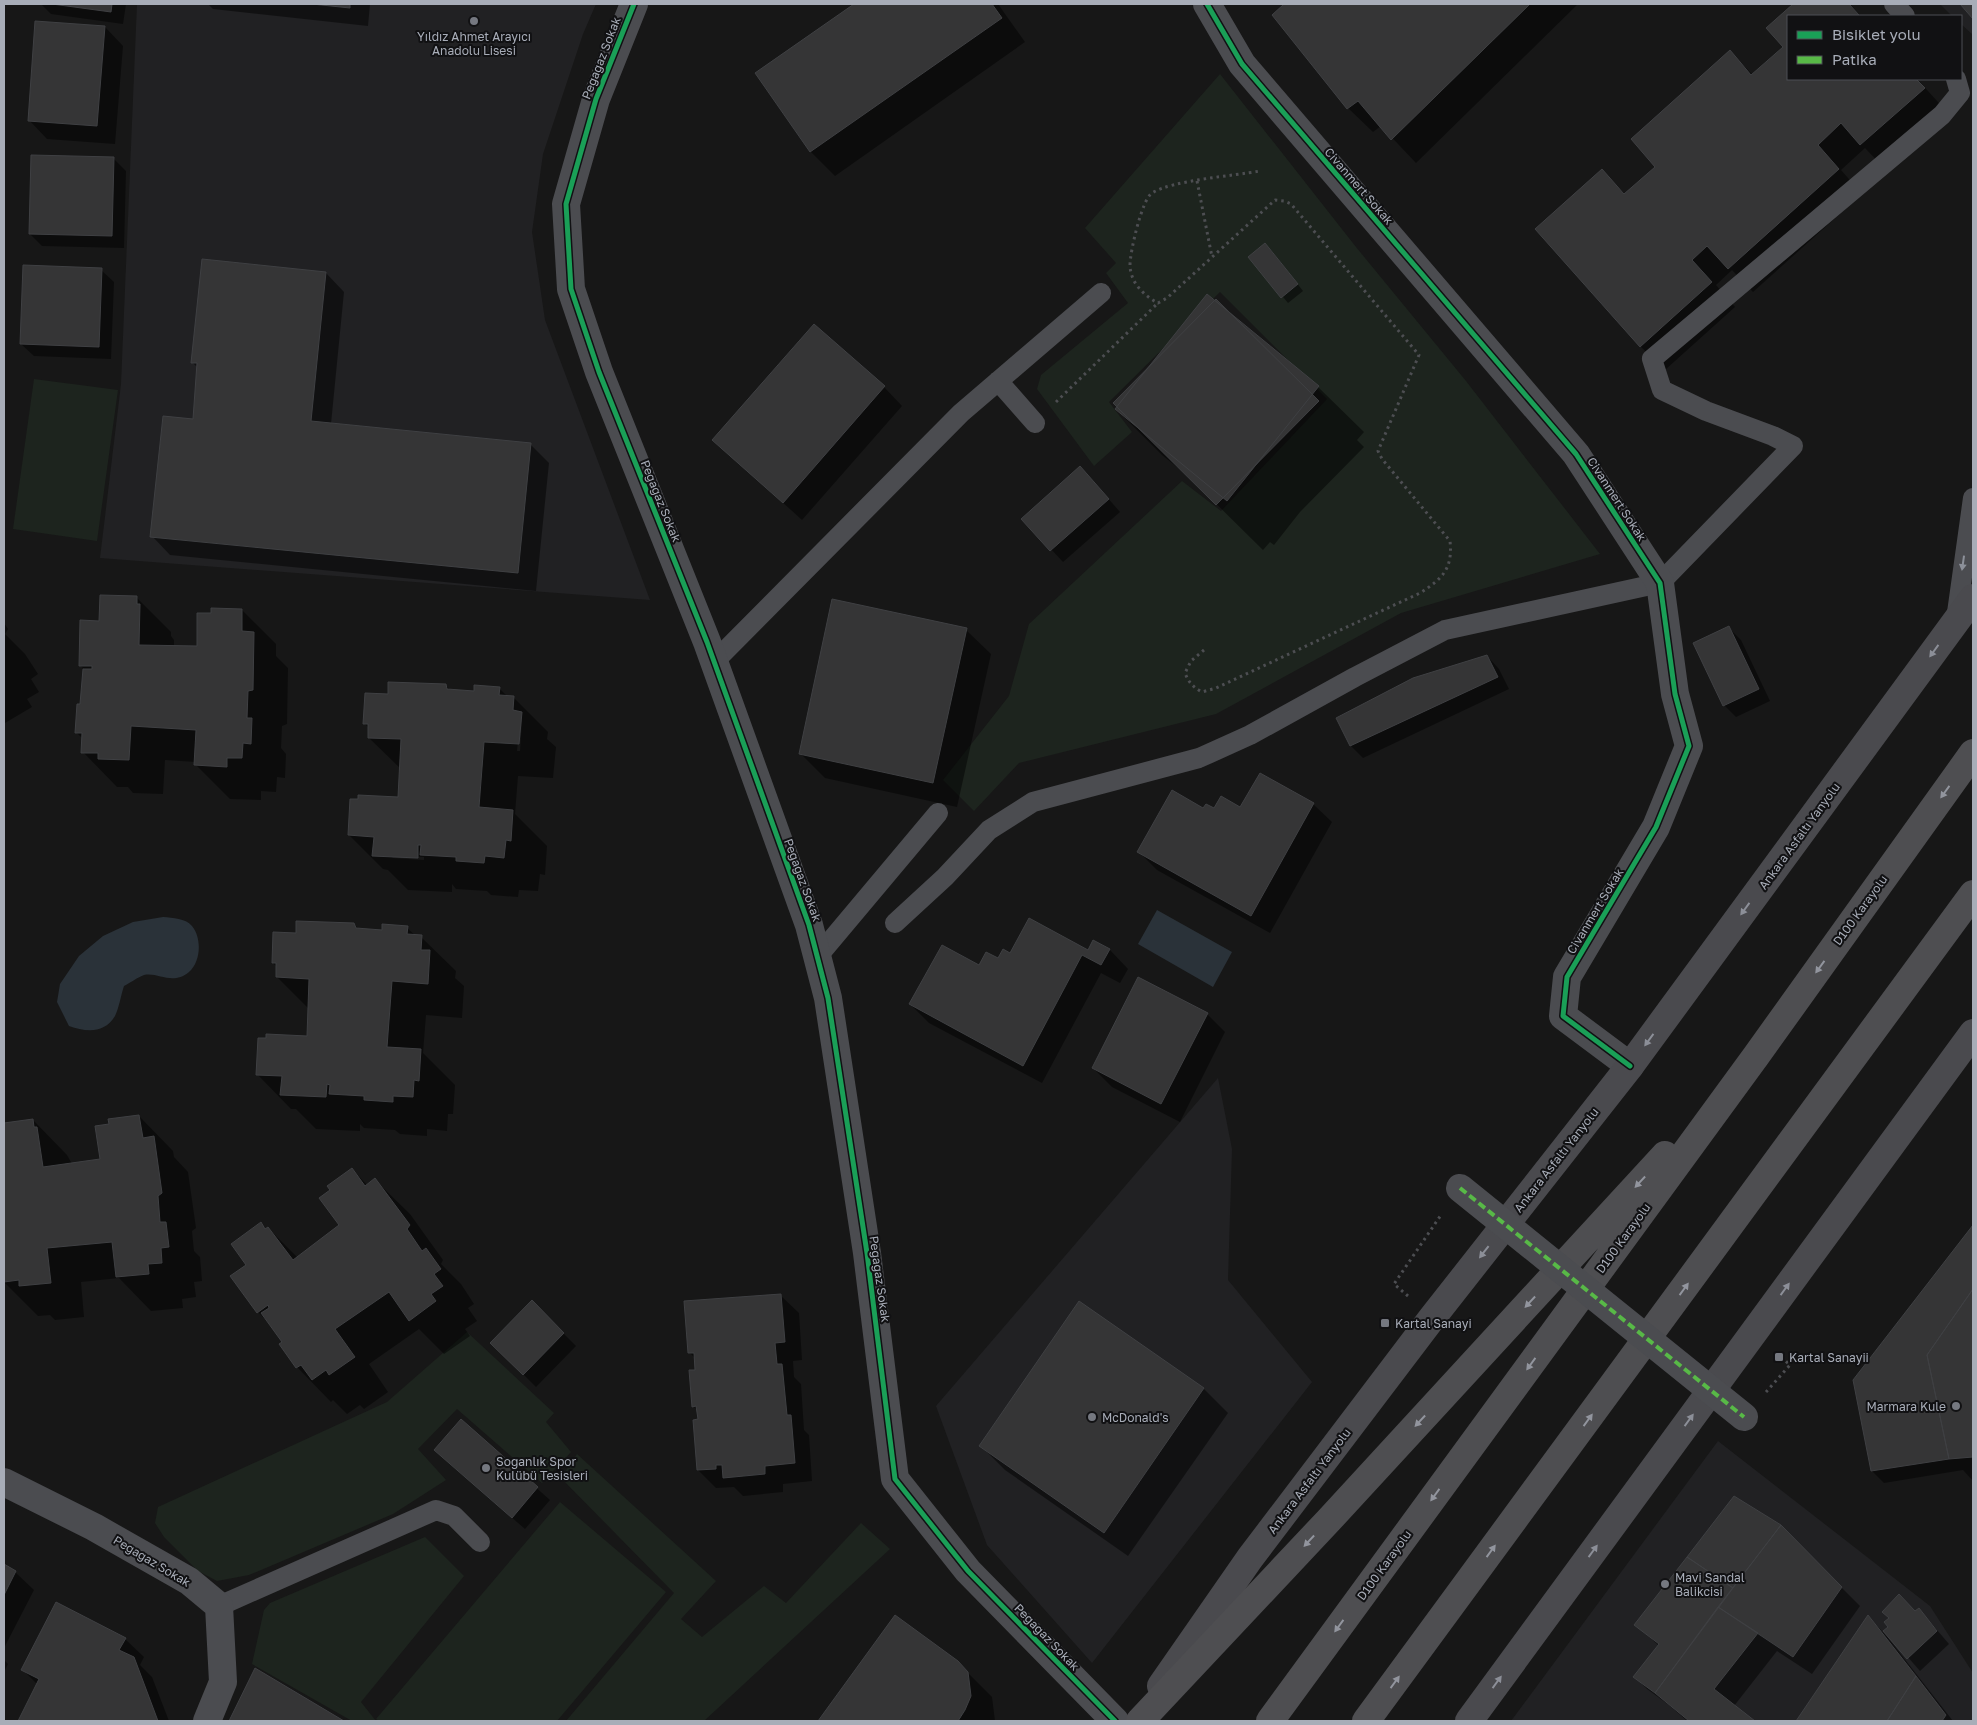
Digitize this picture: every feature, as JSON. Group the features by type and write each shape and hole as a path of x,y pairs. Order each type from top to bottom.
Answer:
{"highway":[{"name":"D100 Karayolu","path":"1270,1721 1756,1056 1973,752"},
{"path":"1366,1721 1973,894"},
{"path":"1138,1721 1329,1520 1756,1056"}],"main road":[{"name":"Ankara Asfaltı Yanyolu","path":"1138,1721 1250,1558 1432,1318 1630,1066 1973,598"},
{"path":"1468,1721 1973,1032"}],"street":[{"name":"Pegagaz Sokak","path":"634,4 596,99 566,204 571,290 599,372 714,662 809,925 818,956 828,998 867,1253 895,1479 968,1571 1115,1721"},
{"name":"Civanmert Sokak","path":"1207,4 1242,64 1576,454 1660,582 1675,694 1689,746 1656,827 1567,977 1563,1016 1630,1066"},
{"path":"1460,1188 1744,1417"},
{"name":"Pegagaz Sokak","path":"4,1482 94,1526 189,1581 219,1606"},
{"path":"207,1721 223,1682 219,1606"}],"lane":[{"path":"1894,4 1904,15"},
{"path":"895,923 945,877 989,830 1033,802 1199,758 1250,735 1445,630 1660,582 1793,446 1773,436 1706,411 1662,390 1652,358 1942,115 1960,93 1956,80"},
{"path":"714,662 961,413 1102,293"},
{"path":"998,381 1035,423"},
{"path":"1955,623 1973,498"},
{"path":"818,956 938,814"},
{"path":"219,1606 436,1510 454,1516 480,1542"}],"path":[{"path":"1158,303 1149,298 1133,279 1130,267 1144,205 1150,194 1160,189 1197,181 1260,171"},
{"path":"1197,181 1212,258"},
{"path":"1035,423 1158,303 1167,298 1275,200 1291,204 1419,355 1378,451 1382,459 1450,541 1452,552 1444,575 1420,593 1216,688 1202,692 1188,682 1185,673 1191,661 1204,650"},
{"path":"1394,1284 1460,1188"},
{"path":"1744,1417 1790,1365 1780,1356 1775,1362"}],"shaded area":[{"path":"137,4 596,4 583,34 543,154 532,232 545,320 650,600 100,558 121,384"},
{"path":"1940,4 1973,4 1973,35 1962,25 1962,15 1951,15"},
{"path":"1220,74 1356,247 1466,381 1600,554 1401,613 1216,714 1019,763 974,811 943,780 1009,696 1029,624 1182,481 1221,511 1327,399 1220,292 1109,402 1132,432 1094,466 1037,389 1041,375 1128,303 1106,273 1116,263 1085,228"},
{"path":"34,379 118,390 97,541 13,529"},
{"path":"1157,910 1232,952 1213,987 1138,944"},
{"path":"163,917 186,921 195,931 199,950 193,968 177,978 144,975 124,986 115,1016 111,1022 100,1029 82,1030 69,1026 57,1002 60,984 79,956 103,936 133,922"},
{"path":"1218,1078 1232,1149 1228,1280 1312,1382 1092,1663 987,1545 936,1406"},
{"path":"467,1332 554,1413 546,1422 571,1452 542,1483 457,1409 418,1449 446,1480 393,1514 249,1575 217,1581 198,1571 164,1537 155,1523 158,1507 387,1402"},
{"path":"1718,1441 1930,1606 1973,1673 1973,1721 1511,1721"},
{"path":"577,1454 716,1581 681,1619 702,1637 764,1586 786,1603 861,1523 890,1549 704,1721 566,1721 674,1593 561,1478"},
{"path":"560,1502 666,1592 557,1721 379,1721 376,1719"},
{"path":"425,1537 464,1576 361,1702 376,1721 352,1721 252,1664 264,1610 270,1603"}],"building":[{"path":"52,4 112,4 111,12"},
{"path":"312,4 350,4 350,8"},
{"path":"854,4 992,4 1002,18 810,152 755,73"},
{"path":"1284,4 1530,4 1391,140 1358,101 1347,109 1272,15"},
{"path":"1793,4 1849,4 1859,15 1787,15 1787,80 1917,80 1925,88 1860,145 1841,123 1818,145 1839,169 1728,269 1707,246 1692,260 1712,282 1640,347 1535,229 1602,169 1624,194 1655,167 1631,139 1730,50 1751,75 1783,47 1766,28"},
{"path":"1960,4 1973,4 1973,19"},
{"path":"35,21 105,26 97,126 28,121"},
{"path":"31,155 114,157 112,236 29,234"},
{"path":"1265,243 1298,284 1281,298 1248,257"},
{"path":"202,259 326,272 311,421 531,443 518,573 150,537 163,416 193,419 197,363 191,363"},
{"path":"23,265 102,268 99,347 20,344"},
{"path":"1207,294 1319,386 1227,501 1115,409"},
{"path":"1216,299 1319,401 1216,505 1113,403"},
{"path":"814,324 885,386 783,503 712,440"},
{"path":"1080,466 1109,499 1050,551 1021,519"},
{"path":"100,595 137,596 137,604 140,604 139,645 197,646 197,613 211,613 211,608 242,609 242,631 254,632 253,690 248,691 247,718 252,718 251,744 243,743 242,758 227,758 227,767 194,765 196,730 131,726 129,760 98,759 98,753 81,753 82,733 75,733 77,704 80,704 83,669 92,669 92,666 79,666 80,620 99,621"},
{"path":"832,599 967,628 933,783 799,754"},
{"path":"1729,626 1759,689 1723,706 1693,643"},
{"path":"1487,655 1498,677 1350,746 1336,718 1413,678"},
{"path":"388,682 446,684 447,689 474,691 474,685 500,687 499,695 514,696 513,710 522,712 519,744 484,742 479,807 513,810 511,841 506,840 504,858 485,856 484,863 456,861 456,857 420,855 421,845 418,845 418,858 372,856 374,837 348,835 350,799 358,799 358,795 398,797 401,739 368,738 368,724 363,724 365,693 388,694"},
{"path":"1260,773 1314,803 1251,916 1137,852 1172,790 1203,808 1206,804 1214,808 1221,796 1240,807"},
{"path":"1029,918 1088,950 1093,940 1110,949 1101,965 1082,955 1023,1066 909,1004 942,945 979,965 986,952 998,958 1003,949 1010,953"},
{"path":"296,921 354,923 356,928 382,930 382,924 408,926 407,934 422,935 421,950 430,950 428,984 392,981 387,1047 421,1049 419,1081 414,1080 413,1097 393,1096 393,1102 364,1100 364,1096 329,1094 330,1085 327,1084 326,1097 280,1095 282,1076 256,1075 258,1038 266,1038 266,1034 307,1036 309,979 276,977 276,963 272,963 273,932 296,933"},
{"path":"1138,977 1208,1013 1161,1104 1092,1068"},
{"path":"139,1115 143,1138 154,1136 162,1193 158,1196 160,1222 166,1222 169,1247 161,1248 162,1263 148,1264 149,1274 116,1277 112,1242 47,1248 51,1283 19,1286 19,1280 4,1282 4,1123 33,1119 34,1127 37,1127 43,1167 100,1159 95,1126 109,1124 108,1119"},
{"path":"352,1168 365,1186 375,1178 410,1225 407,1229 422,1251 426,1248 441,1269 434,1274 443,1286 431,1294 436,1301 409,1321 389,1292 335,1329 355,1357 329,1375 326,1370 312,1380 301,1365 296,1368 279,1344 282,1342 261,1313 269,1308 268,1305 257,1313 230,1276 246,1265 231,1244 261,1222 265,1229 268,1227 293,1260 339,1225 319,1198 330,1190 327,1186"},
{"path":"1973,1225 1973,1289 1927,1355 1949,1459 1871,1471 1853,1380"},
{"name":"Marmara Kule","path":"1973,1289 1973,1457 1949,1459 1927,1355"},
{"path":"781,1294 785,1342 775,1343 777,1364 782,1364 787,1415 791,1415 795,1463 765,1466 765,1474 723,1478 722,1465 716,1465 716,1469 697,1470 693,1420 698,1419 696,1406 692,1407 689,1370 695,1370 694,1353 688,1353 684,1301"},
{"path":"532,1300 564,1333 523,1375 490,1343"},
{"name":"McDonald's","path":"1079,1301 1204,1388 1104,1533 979,1446"},
{"name":"Soğanlık Spor Kulübü Tesisleri","path":"461,1419 538,1487 512,1518 434,1450"},
{"path":"1734,1496 1781,1525 1733,1588 1687,1557"},
{"path":"1781,1525 1842,1587 1793,1657 1718,1607"},
{"path":"1687,1557 1733,1588 1655,1693 1633,1677 1659,1644 1634,1625"},
{"path":"4,1564 16,1571 4,1595"},
{"path":"1899,1594 1915,1611 1919,1608 1937,1631 1907,1659 1883,1631 1888,1627 1884,1622 1889,1618 1882,1612"},
{"path":"56,1602 126,1638 119,1650 134,1657 158,1721 18,1721 39,1679 21,1670"},
{"path":"1718,1607 1758,1633 1714,1689 1755,1721 1689,1721 1655,1693"},
{"path":"895,1615 958,1661 968,1672 971,1696 958,1721 818,1721"},
{"path":"1868,1615 1916,1676 1887,1721 1796,1721"},
{"path":"255,1668 344,1721 229,1721"},
{"path":"1916,1676 1946,1715 1942,1721 1887,1721"}],"marked path":[{"path":"1460,1188 1744,1417"}],"cycle path":[{"path":"634,4 596,99 566,204 571,289 599,372 707,642 809,925 828,998 867,1253 895,1479 968,1571 1115,1721"},
{"path":"1207,4 1242,64 1576,454 1660,583 1675,694 1689,746 1656,827 1567,977 1563,1016 1630,1066"}],"place":[{"name":"Yıldız Ahmet Arayıcı Anadolu Lisesi","path":"474,21"},
{"name":"Kartal Sanayi","path":"1385,1323"},
{"name":"Kartal Sanayii","path":"1779,1357"},
{"name":"Marmara Kule","path":"1956,1406"},
{"name":"McDonald's","path":"1092,1417"},
{"name":"Soğanlık Spor Kulübü Tesisleri","path":"486,1468"},
{"name":"Mavi Sandal Balikcisi","path":"1665,1584"}]}
